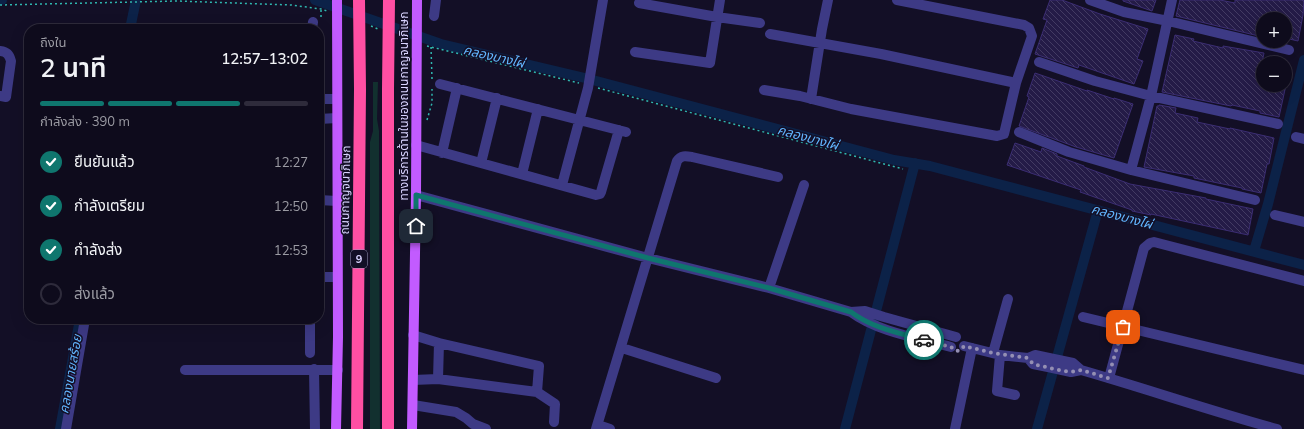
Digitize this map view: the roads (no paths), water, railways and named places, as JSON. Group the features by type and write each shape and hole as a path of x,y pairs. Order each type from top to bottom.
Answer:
{"highway":[{"name":"ถนนกาญจนาภิเษก","path":"357,429 360,88 359,0"},
{"path":"388,429 389,0"},
{"path":"388,379 396,429"}],"main road":[{"path":"336,429 338,370 337,0"},
{"name":"ทางบริการด้านในของถนนกาญจนาภิเษก","path":"412,429 416,195 416,0"}],"street":[{"path":"434,16 436,0"},
{"path":"562,185 590,87 603,0"},
{"path":"635,52 710,63 720,0"},
{"path":"810,99 828,0"},
{"path":"764,90 851,109 997,136 1004,134 1016,83 1032,36 1030,28 1024,25 898,0"},
{"path":"1090,0 1124,12 1289,50"},
{"path":"1130,170 1151,96 1172,0"},
{"path":"639,3 760,23"},
{"path":"770,34 918,61 1016,83"},
{"path":"0,51 6,52 10,55 12,61 6,97 0,96"},
{"path":"1039,62 1095,81 1151,96 1278,124"},
{"path":"416,145 596,195 600,194 622,131 440,84"},
{"path":"442,153 457,88"},
{"path":"324,97 337,99"},
{"path":"481,163 497,98"},
{"path":"522,174 538,109"},
{"path":"324,119 337,118"},
{"path":"1019,132 1069,152 1130,170 1255,200"},
{"path":"610,429 597,427 679,158 685,156 692,157 778,177"},
{"path":"769,288 804,185"},
{"path":"416,195 648,258 769,288 851,312 884,317 961,338 968,347 955,429"},
{"path":"324,200 337,201"},
{"path":"1275,215 1304,222"},
{"path":"1108,378 1144,248 1150,242 1304,281"},
{"path":"324,277 337,277"},
{"path":"1008,299 997,354 997,391 1015,396"},
{"path":"864,315 881,328 951,347 956,351 968,347 997,354 1028,358 1033,364 1049,362 1064,366 1071,372 1081,370 1165,394 1226,415 1277,429"},
{"path":"1083,317 1304,370"},
{"path":"902,334 906,323"},
{"path":"66,429 84,324"},
{"path":"310,324 310,353"},
{"path":"413,335 439,343 539,366 537,392"},
{"path":"951,347 951,341 956,337"},
{"path":"438,379 439,343"},
{"path":"622,348 716,378"},
{"path":"185,370 338,370"},
{"path":"314,370 315,429"},
{"path":"413,380 438,379 537,392 555,404 554,422"},
{"path":"412,405 456,412 473,424 486,429"}],"waterway":[{"name":"คลองนายสร้อย","path":"131,24 136,0"},
{"name":"คลองบางไผ่","path":"315,0 441,44 585,78 894,160 930,166 1304,265"},
{"path":"1254,251 1268,204 1304,60"},
{"path":"845,429 915,163"},
{"path":"1037,429 1098,210"},
{"name":"คลองนายสร้อย","path":"60,429 79,324"}]}
